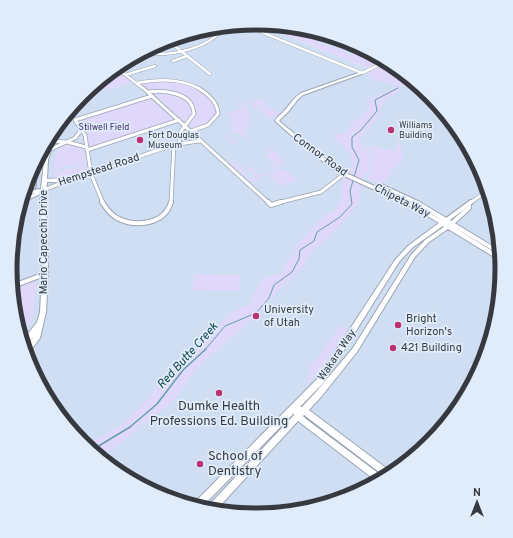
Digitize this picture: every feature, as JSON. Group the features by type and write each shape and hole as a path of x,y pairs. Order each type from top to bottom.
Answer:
{"street":[{"path":"255,30 362,73 374,65 379,64"},
{"path":"153,53 162,55 180,51 217,37 220,33"},
{"path":"173,45 210,74"},
{"path":"173,61 187,56"},
{"path":"125,75 155,66"},
{"path":"121,72 148,92 192,131 271,205 321,192 346,175"},
{"name":"Connor Road","path":"362,73 302,94 294,100 289,111 277,119 294,136 346,175 369,184"},
{"path":"137,83 159,80 176,81 192,86 207,94 217,106 218,114 208,125 192,131"},
{"path":"148,92 173,92 186,100 195,111 184,125 176,144 172,176 173,201 169,210 163,216 152,221 136,224 123,222 113,217 101,203 92,173 82,129 75,120 152,96"},
{"path":"54,141 68,142 87,149 179,120"},
{"path":"47,152 77,137 82,129"},
{"name":"Hempstead Road","path":"44,190 66,180 92,173 176,144 201,141"},
{"name":"Mario Capecchi Drive","path":"30,347 37,338 43,312 45,274 44,190 46,155"},
{"path":"45,180 66,180"},
{"name":"Chipeta Way","path":"369,184 448,223 495,250"},
{"path":"30,193 44,190"},
{"path":"28,198 44,190"},
{"name":"Wakara Way","path":"201,502 321,380 399,258 412,246 469,208 469,206 484,194"},
{"name":"Wakara Way","path":"215,505 301,414 356,350 413,256 465,206 469,206"},
{"name":"Chipeta Way","path":"448,223 495,256"},
{"path":"18,284 45,274"},
{"name":"Mario Capecchi Drive","path":"28,339 40,323"},
{"path":"293,408 384,471"},
{"path":"301,414 376,476"}],"shaded area":[{"name":"University of Utah","path":"241,30 271,30 366,68 381,65 390,70 414,89 437,111 447,123 464,149 478,177 488,207 494,238 495,253 496,269 494,300 488,331 478,361 464,389 447,415 437,427 402,459 390,468 362,484 333,496 303,504 288,506 272,508 241,508 210,504 180,496 151,484 123,468 111,459 87,438 66,415 49,389 35,361 25,331 19,300 18,285 17,269 19,238 25,207 35,177 49,149 66,123 76,111 99,89 123,70 165,48 180,42 210,34"},
{"path":"321,40 334,44 335,43 357,52 351,57 335,47 318,43"}],"green space":[{"path":"272,30 303,34 333,42 335,43 334,44 321,40 318,43 344,50 350,56 354,51 390,70 413,89 373,80 368,76 372,68 367,68"},
{"path":"120,72 132,82 118,87 97,91"},
{"path":"154,81 180,83 195,88 202,92 214,104 212,104 216,107 214,107 217,110 216,114 208,123 192,129 187,124 196,115 197,111 192,103 184,96 172,90 150,91 141,84"},
{"path":"394,86 400,87 400,91 382,102 378,117 360,138 361,144 371,153 370,165 362,182 358,204 331,236 312,252 299,272 282,287 259,313 203,363 186,382 175,399 114,448 104,453 91,442 120,426 148,399 164,375 199,348 211,333 233,311 250,304 253,295 263,278 279,274 286,269 283,267 294,253 296,246 325,215 336,209 342,195 341,187 343,179 353,163 349,152 335,138 335,135 349,131 352,122 361,118 369,108 367,103 368,99 389,91"},
{"path":"167,91 180,97 187,103 193,114 186,120 181,120 153,92"},
{"name":"Stilwell Field","path":"151,98 175,119 94,146 88,145 85,132 79,123 80,120"},
{"path":"250,98 260,99 276,112 282,113 275,118 267,118 266,115 257,109 266,107 263,104 255,108 249,104 258,101 255,99 247,102 245,100 251,99"},
{"path":"240,99 244,102 249,114 247,132 227,114 244,107 242,102 238,100"},
{"path":"232,119 246,133 248,140 242,137 245,136 236,132 229,135 238,143 230,144 232,142 225,135 232,132 233,128 232,124 230,123"},
{"path":"403,133 400,145 404,160 396,166 389,178 383,184 368,180 373,160 371,152 368,148 373,146 395,151"},
{"path":"67,144 82,147 87,163 76,167 73,164 54,171 53,162 60,146"},
{"path":"264,149 277,153 282,158 284,165 281,166 264,156 269,154"},
{"path":"233,161 240,168 248,166 255,169 256,170 254,171 258,175 273,170 274,166 270,162 280,167 252,182 244,176 247,175 252,179 256,177 245,168 241,169 246,174 243,175 231,164 230,162"},
{"path":"87,164 87,171 57,179 52,178 54,173 70,168 72,170"},
{"path":"283,169 298,180 281,186 270,176 273,172"},
{"path":"194,274 240,275 239,291 192,290"},
{"path":"33,281 36,282 34,313 25,332 20,305 21,302 19,300 18,287"},
{"path":"337,326 348,329 323,366 306,386 310,367 309,362 314,363 339,328"}],"waterway":[{"name":"Red Butte Creek","path":"205,350 225,326 256,313 269,298 274,285 292,272 299,259 300,250 314,241 317,232 340,217 352,204 350,191 359,160 352,147 352,137 361,130 377,111 375,100 398,88"},
{"name":"Red Butte Creek","path":"97,447 130,427 157,404 183,370 205,350"}],"tram line":[{"path":"30,193 36,188 37,173"}],"place":[{"name":"Williams Building","path":"391,130"},
{"name":"Fort Douglas Museum","path":"140,140"},
{"name":"University of Utah","path":"256,316"},
{"name":"Bright Horizon's","path":"398,325"},
{"name":"421 Building","path":"393,348"},
{"name":"Dumke Health Professions Ed. Building","path":"219,393"},
{"name":"School of Dentistry","path":"200,464"}]}
